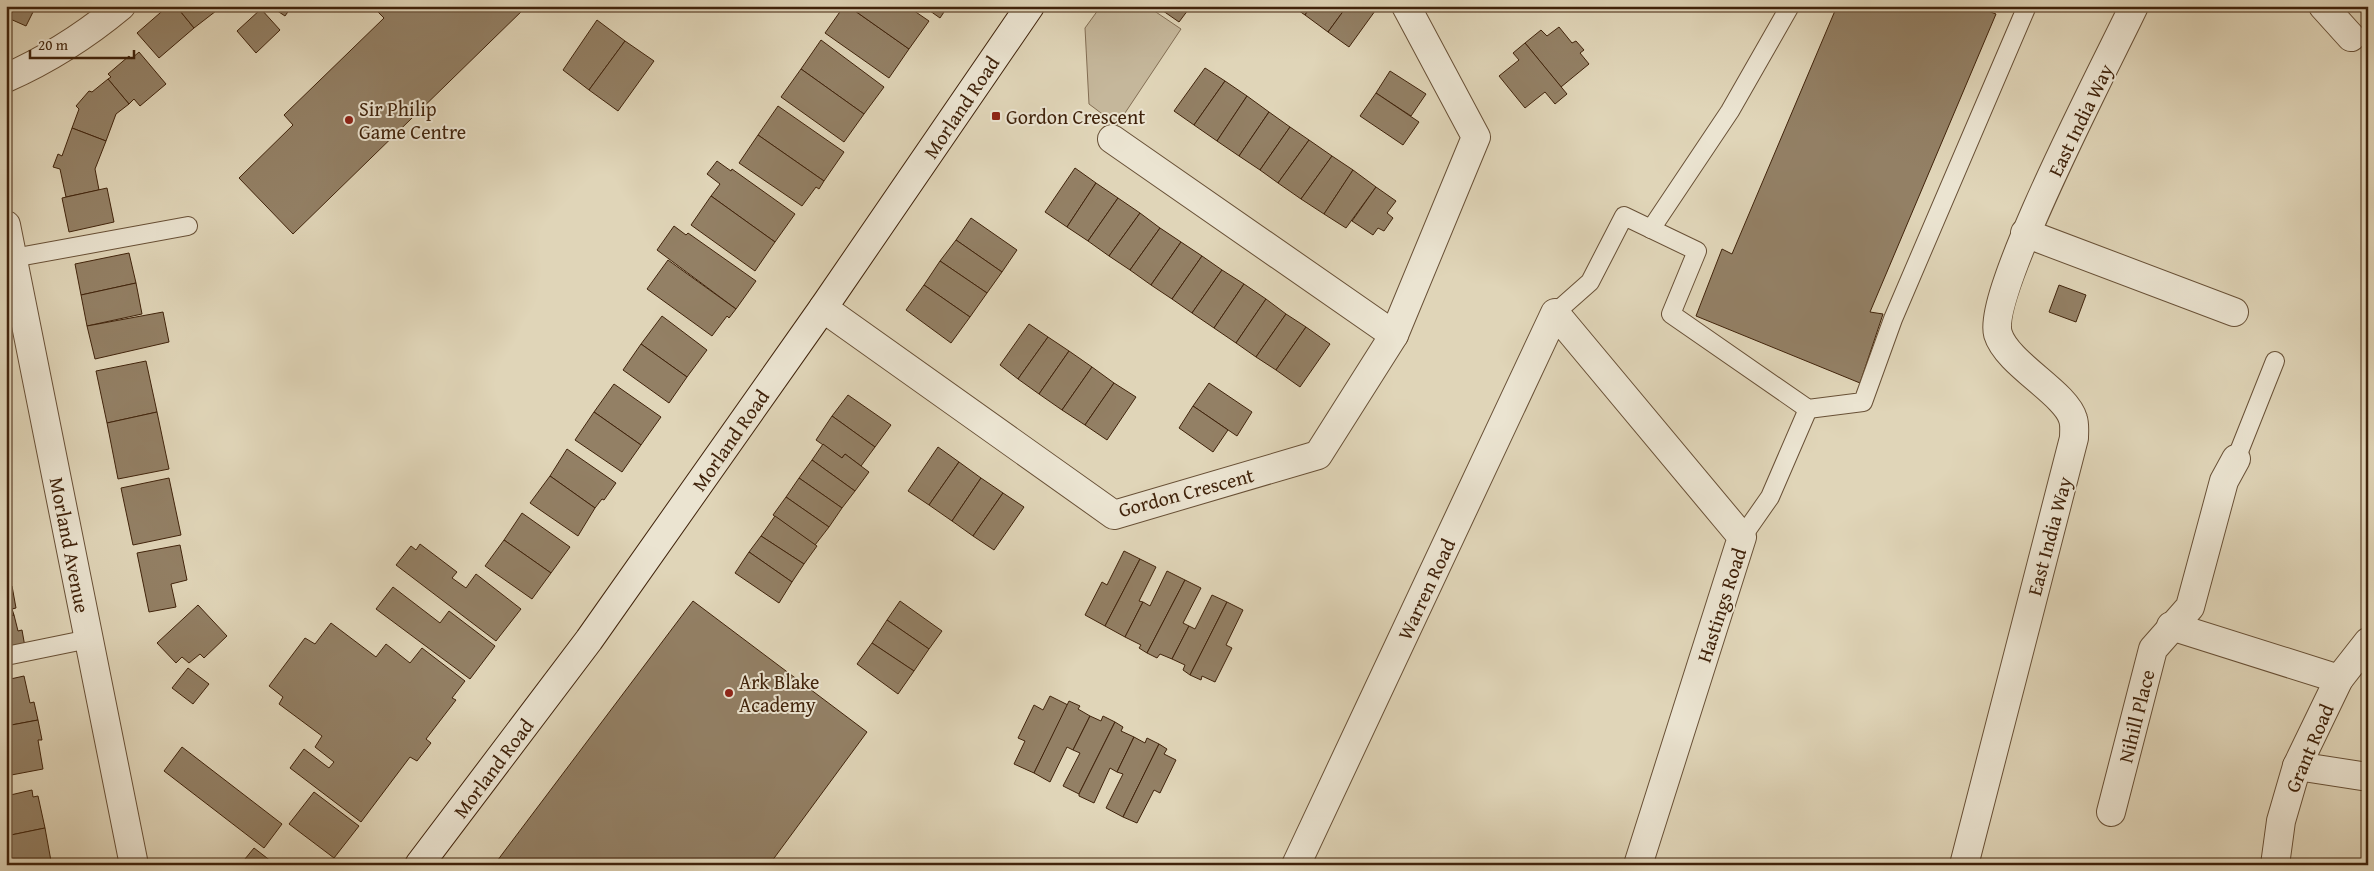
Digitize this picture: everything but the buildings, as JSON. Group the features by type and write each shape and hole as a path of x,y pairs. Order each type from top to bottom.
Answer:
{"street":[{"path":"6,78 70,46 121,6"},
{"name":"Morland Road","path":"419,865 589,640 823,308 1030,6"},
{"name":"Gordon Crescent","path":"823,308 1114,516 1318,455 1394,335 1476,137 1406,6"},
{"name":"East India Way","path":"1964,865 2074,438 2073,418 2063,404 2008,352 1998,334 1999,312 2025,233 2134,6"},
{"path":"2323,6 2350,37"},
{"path":"1112,139 1394,335"},
{"name":"Morland Avenue","path":"6,225 134,865"},
{"path":"2025,233 2234,312"},
{"name":"Hastings Road","path":"1555,313 1742,537 1638,865"},
{"name":"Warren Road","path":"1296,865 1555,313"},
{"name":"Nihill Place","path":"2111,812 2153,649 2171,626 2190,607 2224,481 2236,459"},
{"path":"2171,626 2339,679"},
{"name":"Grant Road","path":"2275,865 2281,821 2297,766 2339,679 2368,642"},
{"path":"2297,766 2368,777"}],"lane":[{"path":"1651,229 1730,111 1790,6"},
{"path":"1555,313 1590,282 1624,216 1697,251 1672,314 1808,409 1863,402 1893,320 2027,6"},
{"path":"13,258 188,226"},
{"path":"2236,459 2275,361"},
{"path":"1742,537 1770,497 1808,409"},
{"path":"6,656 89,640"}],"shaded area":[{"path":"1101,6 1147,6 1181,29 1117,125 1089,104 1085,28"}],"place":[{"name":"Gordon Crescent","path":"996,116"},
{"name":"Sir Philip Game Centre","path":"349,120"},
{"name":"Ark Blake Academy","path":"729,693"}]}
